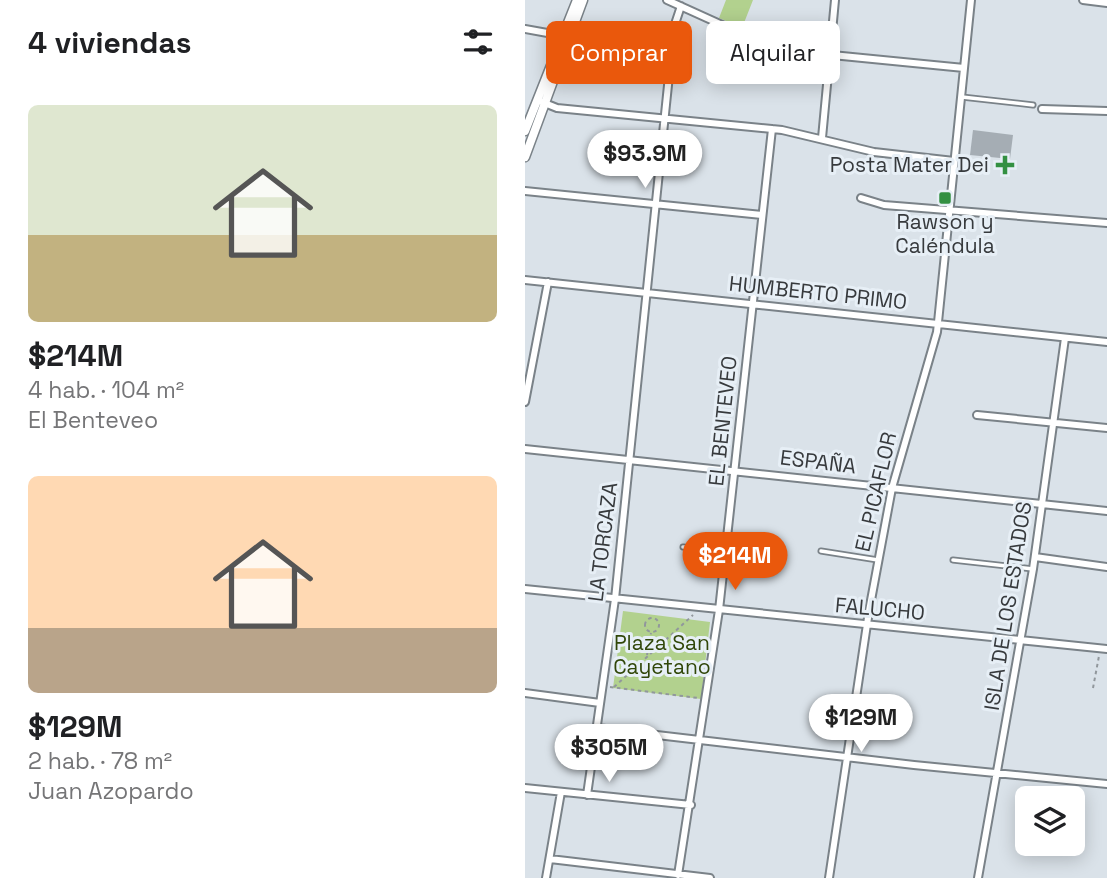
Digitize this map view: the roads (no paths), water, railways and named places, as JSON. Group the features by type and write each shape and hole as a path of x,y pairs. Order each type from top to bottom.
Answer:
{"street":[{"path":"571,21 577,0"},
{"path":"573,21 583,0"},
{"path":"667,0 714,21"},
{"path":"834,21 835,0"},
{"name":"EL PICAFLOR","path":"829,878 878,560 892,488 938,324 971,0"},
{"path":"1083,0 1107,3"},
{"name":"LA TORCAZA","path":"587,795 615,599 674,27 681,6"},
{"path":"525,29 546,33"},
{"path":"840,54 964,68"},
{"path":"525,131 527,118 546,79"},
{"path":"525,157 551,84"},
{"path":"822,138 828,84"},
{"path":"537,99 545,104 772,129 822,138 874,152 954,161"},
{"path":"1042,109 1107,111"},
{"path":"527,118 538,122"},
{"name":"EL BENTEVEO","path":"678,875 691,805 719,610 772,129"},
{"path":"525,191 762,215"},
{"path":"861,198 884,205 1107,223"},
{"name":"HUMBERTO PRIMO","path":"525,280 1107,342"},
{"path":"525,402 548,282"},
{"name":"ISLA DE LOS ESTADOS","path":"978,878 1035,557 1065,338"},
{"path":"978,415 1107,428"},
{"name":"ESPAÑA","path":"525,449 1107,511"},
{"path":"1035,557 1107,567"},
{"name":"FALUCHO","path":"525,589 1104,648"},
{"path":"525,693 600,703"},
{"path":"597,728 847,758 1107,784"},
{"path":"525,788 691,805"},
{"path":"546,878 561,792"},
{"path":"550,859 636,875 710,878"}],"lane":[{"path":"961,97 1033,105"},
{"path":"683,547 726,551"},
{"path":"821,551 878,560"},
{"path":"953,560 1033,569"}],"place":[{"name":"Posta Mater Dei","path":"1005,165"},
{"name":"Rawson y Caléndula","path":"945,198"}],"park label":[{"name":"Plaza San Cayetano","path":"662,655"}]}
